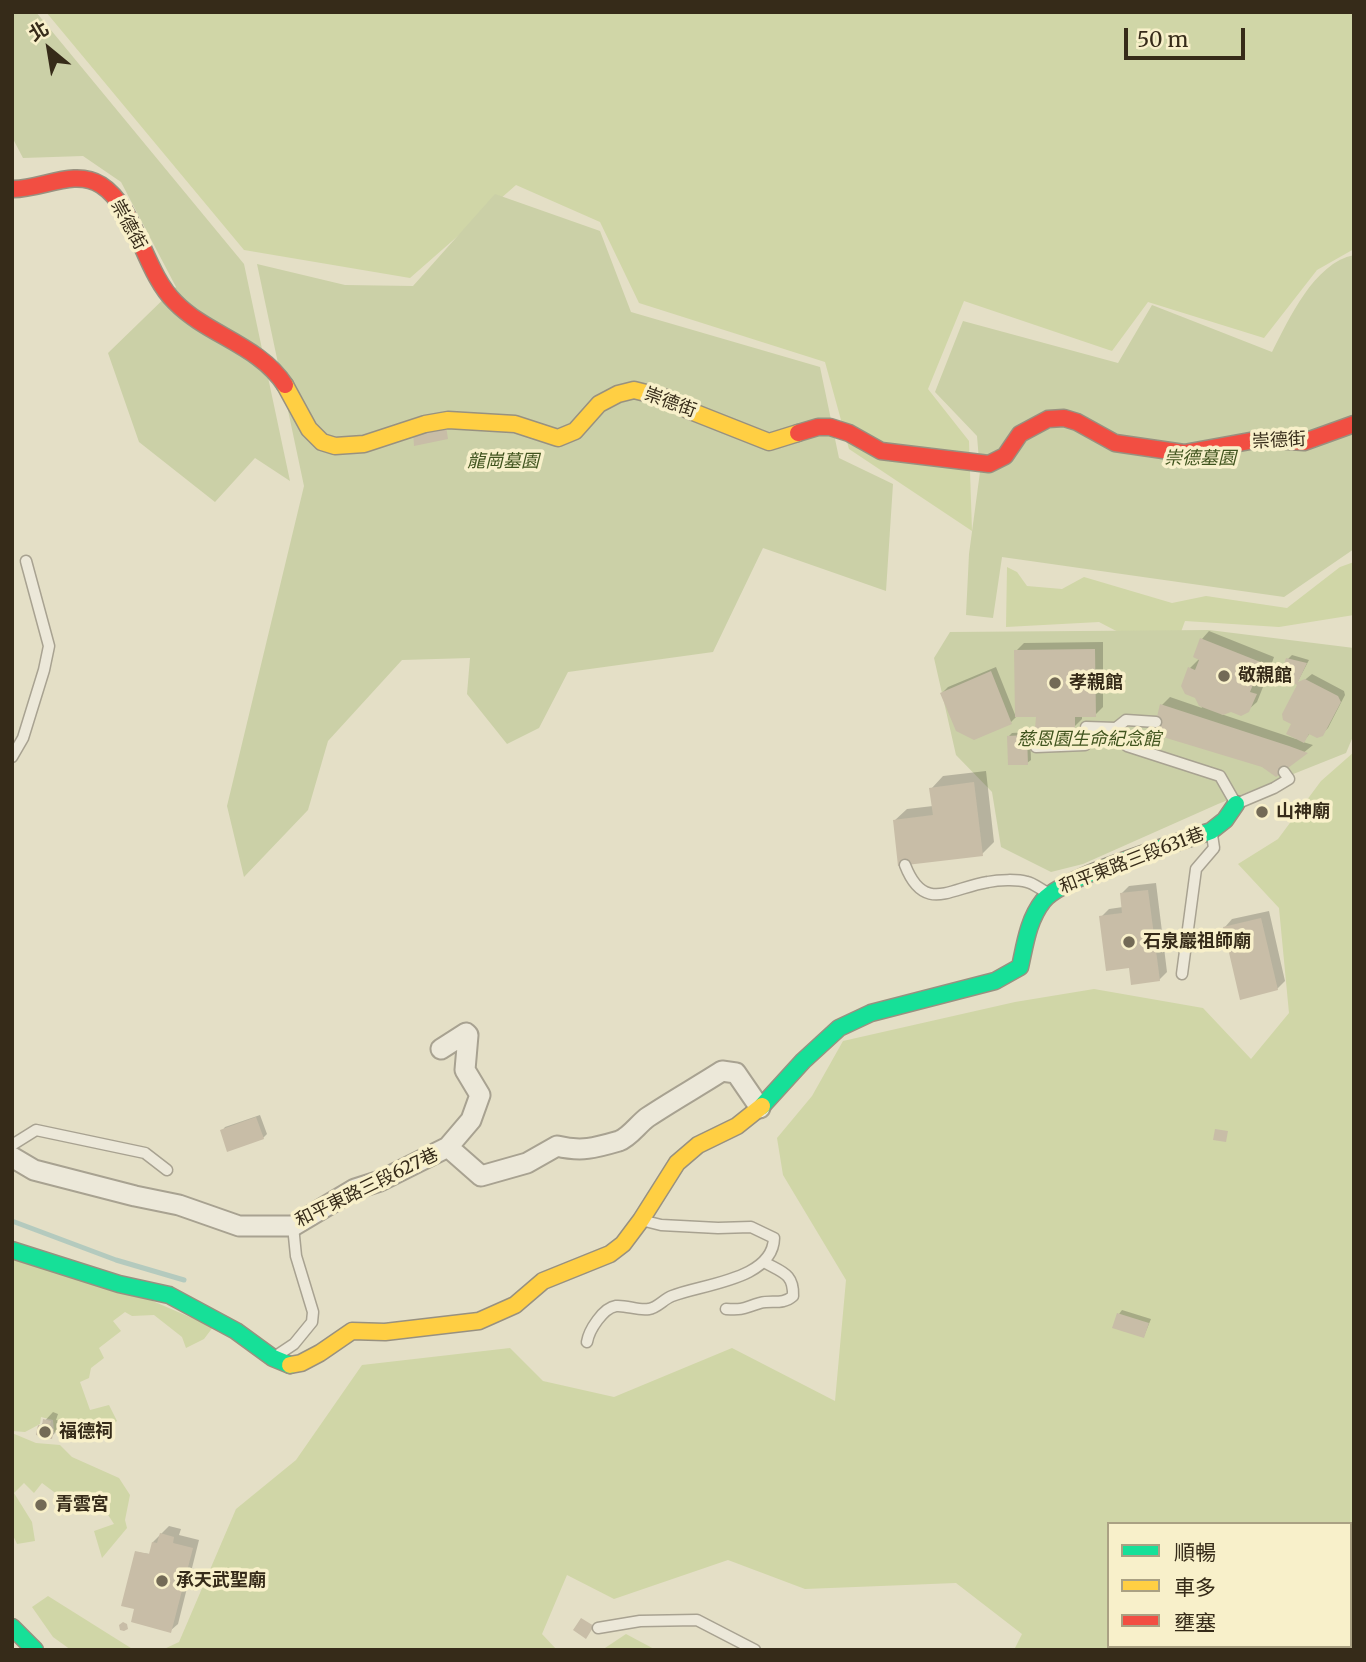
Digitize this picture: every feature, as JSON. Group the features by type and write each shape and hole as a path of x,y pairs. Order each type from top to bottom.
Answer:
{"street":[{"name":"崇德街","path":"12,188 23,191 67,178 91,180 108,190 124,214 161,286 184,313 261,359 280,377 310,429 320,441 337,447 355,446 412,426 439,421 511,424 558,438 575,431 599,404 618,394 634,390 666,398 688,410 769,442 830,427 849,433 881,452 989,464 1005,456 1020,434 1048,419 1064,418 1077,422 1115,443 1184,453 1261,439 1304,442 1354,424"},
{"name":"和平東路三段631巷","path":"273,1358 288,1365 301,1363 352,1331 384,1332 479,1321 515,1306 543,1281 610,1254 623,1244 641,1220 677,1163 698,1145 737,1126 760,1108 803,1061 839,1028 871,1013 995,981 1020,967 1031,921 1042,902 1054,890 1077,879 1211,831 1225,820 1236,804"},
{"name":"和平東路三段627巷","path":"12,1157 34,1170 179,1205 239,1226 293,1226 355,1189 380,1181 448,1147 471,1120 480,1095 465,1070 468,1035 466,1033 441,1049"},
{"path":"448,1147 481,1176 527,1163 556,1146 577,1151 621,1140 646,1118 722,1071 736,1073 760,1108"},
{"path":"12,1250 119,1283 169,1295 236,1331 273,1358"},
{"path":"12,1627 35,1650"}],"lane":[{"path":"12,757 23,738 49,646 26,561"},
{"path":"1036,747 1085,745 1086,727 1116,728 1126,720 1156,722"},
{"path":"1116,728 1118,738 1127,746 1220,776 1236,804"},
{"name":"和平東路三段631巷","path":"1236,804 1275,788 1289,779 1284,772"},
{"path":"1182,974 1196,869 1213,848 1211,831"},
{"path":"905,865 912,884 929,895 953,892 989,882 1027,882 1050,894"},
{"path":"12,1145 36,1130 145,1153 167,1170"},
{"path":"587,1342 589,1331 607,1310 614,1306 650,1309 671,1296 741,1276 764,1262 774,1248 774,1238 751,1227 662,1225 641,1220"},
{"path":"273,1358 294,1344 312,1322 313,1312 296,1256 293,1226"},
{"path":"726,1309 746,1310 760,1303 788,1301 793,1296 794,1284 788,1276 764,1262"},
{"path":"598,1628 640,1621 697,1620 755,1650"}],"green space":[{"path":"12,12 36,12 244,264 290,481 255,458 215,502 139,442 108,353 176,287 121,182 83,156 23,158 12,137"},
{"path":"46,12 1354,12 1354,249 1317,270 1264,338 1148,302 1112,351 964,301 928,389 969,441 972,531 849,449 825,362 639,303 600,222 516,185 410,278 244,250"},
{"name":"龍崗墓園","path":"495,194 600,231 631,312 820,367 839,458 893,484 886,591 763,548 713,652 568,672 539,728 507,744 467,694 470,658 402,660 328,741 308,810 244,877 227,806 304,486 257,264 345,285 413,286"},
{"name":"崇德墓園","path":"1354,255 1354,549 1284,597 1002,557 993,618 966,615 969,554 980,472 977,436 935,392 963,321 1118,363 1152,305 1272,352 1304,294 1327,269"},
{"path":"1354,562 1354,615 1279,627 1185,621 1161,686 1124,635 1099,622 1006,627 1007,567 1017,572 1027,586 1062,589 1084,577 1172,603 1206,596 1287,608 1340,567"},
{"name":"慈恩園生命紀念館","path":"1209,630 1354,648 1354,734 1346,753 1218,804 1083,864 1051,872 1001,847 992,792 956,755 934,658 950,632"},
{"path":"1354,752 1354,1650 1014,1650 1022,1634 956,1583 805,1589 728,1560 614,1599 567,1575 542,1634 557,1650 162,1650 179,1642 236,1509 296,1460 362,1365 510,1348 543,1381 614,1397 732,1348 835,1401 846,1280 783,1175 777,1138 812,1096 843,1041 1015,1002 1094,989 1203,1008 1251,1059 1289,1013 1279,908 1238,864 1278,839 1321,781"},
{"path":"12,1256 134,1293 213,1327 204,1339 186,1348 182,1337 154,1315 132,1316 125,1312 113,1321 121,1331 99,1348 104,1358 91,1368 89,1378 80,1382 90,1410 109,1405 117,1421 101,1430 77,1427 68,1436 54,1432 53,1420 41,1417 40,1424 25,1432 12,1431"},
{"path":"12,1433 36,1443 60,1445 72,1457 119,1478 130,1495 125,1520 127,1528 102,1558 94,1531 114,1524 99,1501 82,1513 42,1483 34,1493 24,1483 14,1493 32,1522 35,1541 17,1544 12,1533"},
{"path":"48,1596 134,1650 71,1650 53,1637 32,1607"},
{"path":"626,1634 656,1650 602,1650"}],"building":[{"path":"446,426 448,439 414,446 413,431"},
{"name":"敬親館","path":"1200,638 1268,665 1261,684 1254,682 1250,692 1257,694 1249,712 1241,716 1231,712 1223,715 1199,706 1195,698 1185,694 1181,686 1188,667 1195,670 1199,660 1193,657"},
{"name":"孝親館","path":"1095,649 1096,717 1075,717 1075,728 1035,729 1036,717 1015,717 1014,650"},
{"path":"1286,658 1307,663 1298,682 1305,679 1338,696 1341,702 1323,736 1317,738 1309,734 1304,743 1286,734 1291,724 1283,720 1282,714 1297,685 1280,677"},
{"path":"991,671 1012,724 974,740 956,731 940,693"},
{"path":"1160,704 1308,753 1276,777 1262,767 1153,734"},
{"path":"1027,735 1028,765 1008,765 1007,736"},
{"path":"974,782 983,856 898,866 893,820 933,815 929,788"},
{"name":"石泉巖祖師廟","path":"1148,890 1160,981 1131,985 1129,968 1106,971 1099,916 1122,913 1120,893"},
{"path":"1261,918 1278,990 1240,1000 1223,927"},
{"path":"256,1117 264,1139 227,1152 220,1130"},
{"path":"1215,1129 1228,1131 1226,1142 1213,1140"},
{"path":"1117,1313 1149,1323 1144,1338 1112,1328"},
{"name":"福德祠","path":"43,1419 51,1421 49,1428 54,1429 52,1439 36,1435 38,1425 42,1426"},
{"name":"承天武聖廟","path":"160,1533 174,1537 173,1543 193,1548 171,1633 131,1622 134,1609 121,1606 135,1551 149,1554 152,1542 157,1543"},
{"path":"581,1618 594,1626 586,1639 573,1630"},
{"path":"123,1622 128,1629 124,1631 120,1630 119,1625"}],"waterway":[{"path":"12,1221 116,1260 184,1280"}],"traffic: fast":[{"path":"762,1106 803,1061 839,1028 871,1013 995,981 1020,967 1034,916 1043,901 1054,891 1095,871 1211,831 1225,820 1236,804"},
{"path":"12,1250 119,1284 169,1295 236,1331 273,1358 290,1365"},
{"path":"12,1627 35,1650"}],"traffic: slow":[{"path":"285,385 309,429 322,442 335,446 364,444 425,424 448,420 515,424 558,438 575,431 599,404 618,394 634,390 666,398 688,410 769,442 798,433"},
{"path":"290,1365 301,1363 320,1353 352,1331 385,1332 479,1321 515,1305 543,1281 610,1254 623,1244 641,1220 677,1163 698,1145 737,1126 762,1106"}],"traffic: jam":[{"path":"12,189 69,179 91,180 101,185 123,208 155,274 175,302 202,323 261,360 285,385"},
{"path":"798,433 818,427 830,427 849,433 881,451 989,464 1005,456 1020,434 1048,419 1064,418 1077,422 1115,443 1184,453 1261,439 1304,442 1354,424"}],"place":[{"name":"敬親館","path":"1224,676"},
{"name":"孝親館","path":"1055,683"},
{"name":"山神廟","path":"1262,812"},
{"name":"石泉巖祖師廟","path":"1129,942"},
{"name":"福德祠","path":"45,1432"},
{"name":"青雲宮","path":"41,1505"},
{"name":"承天武聖廟","path":"162,1581"}]}
